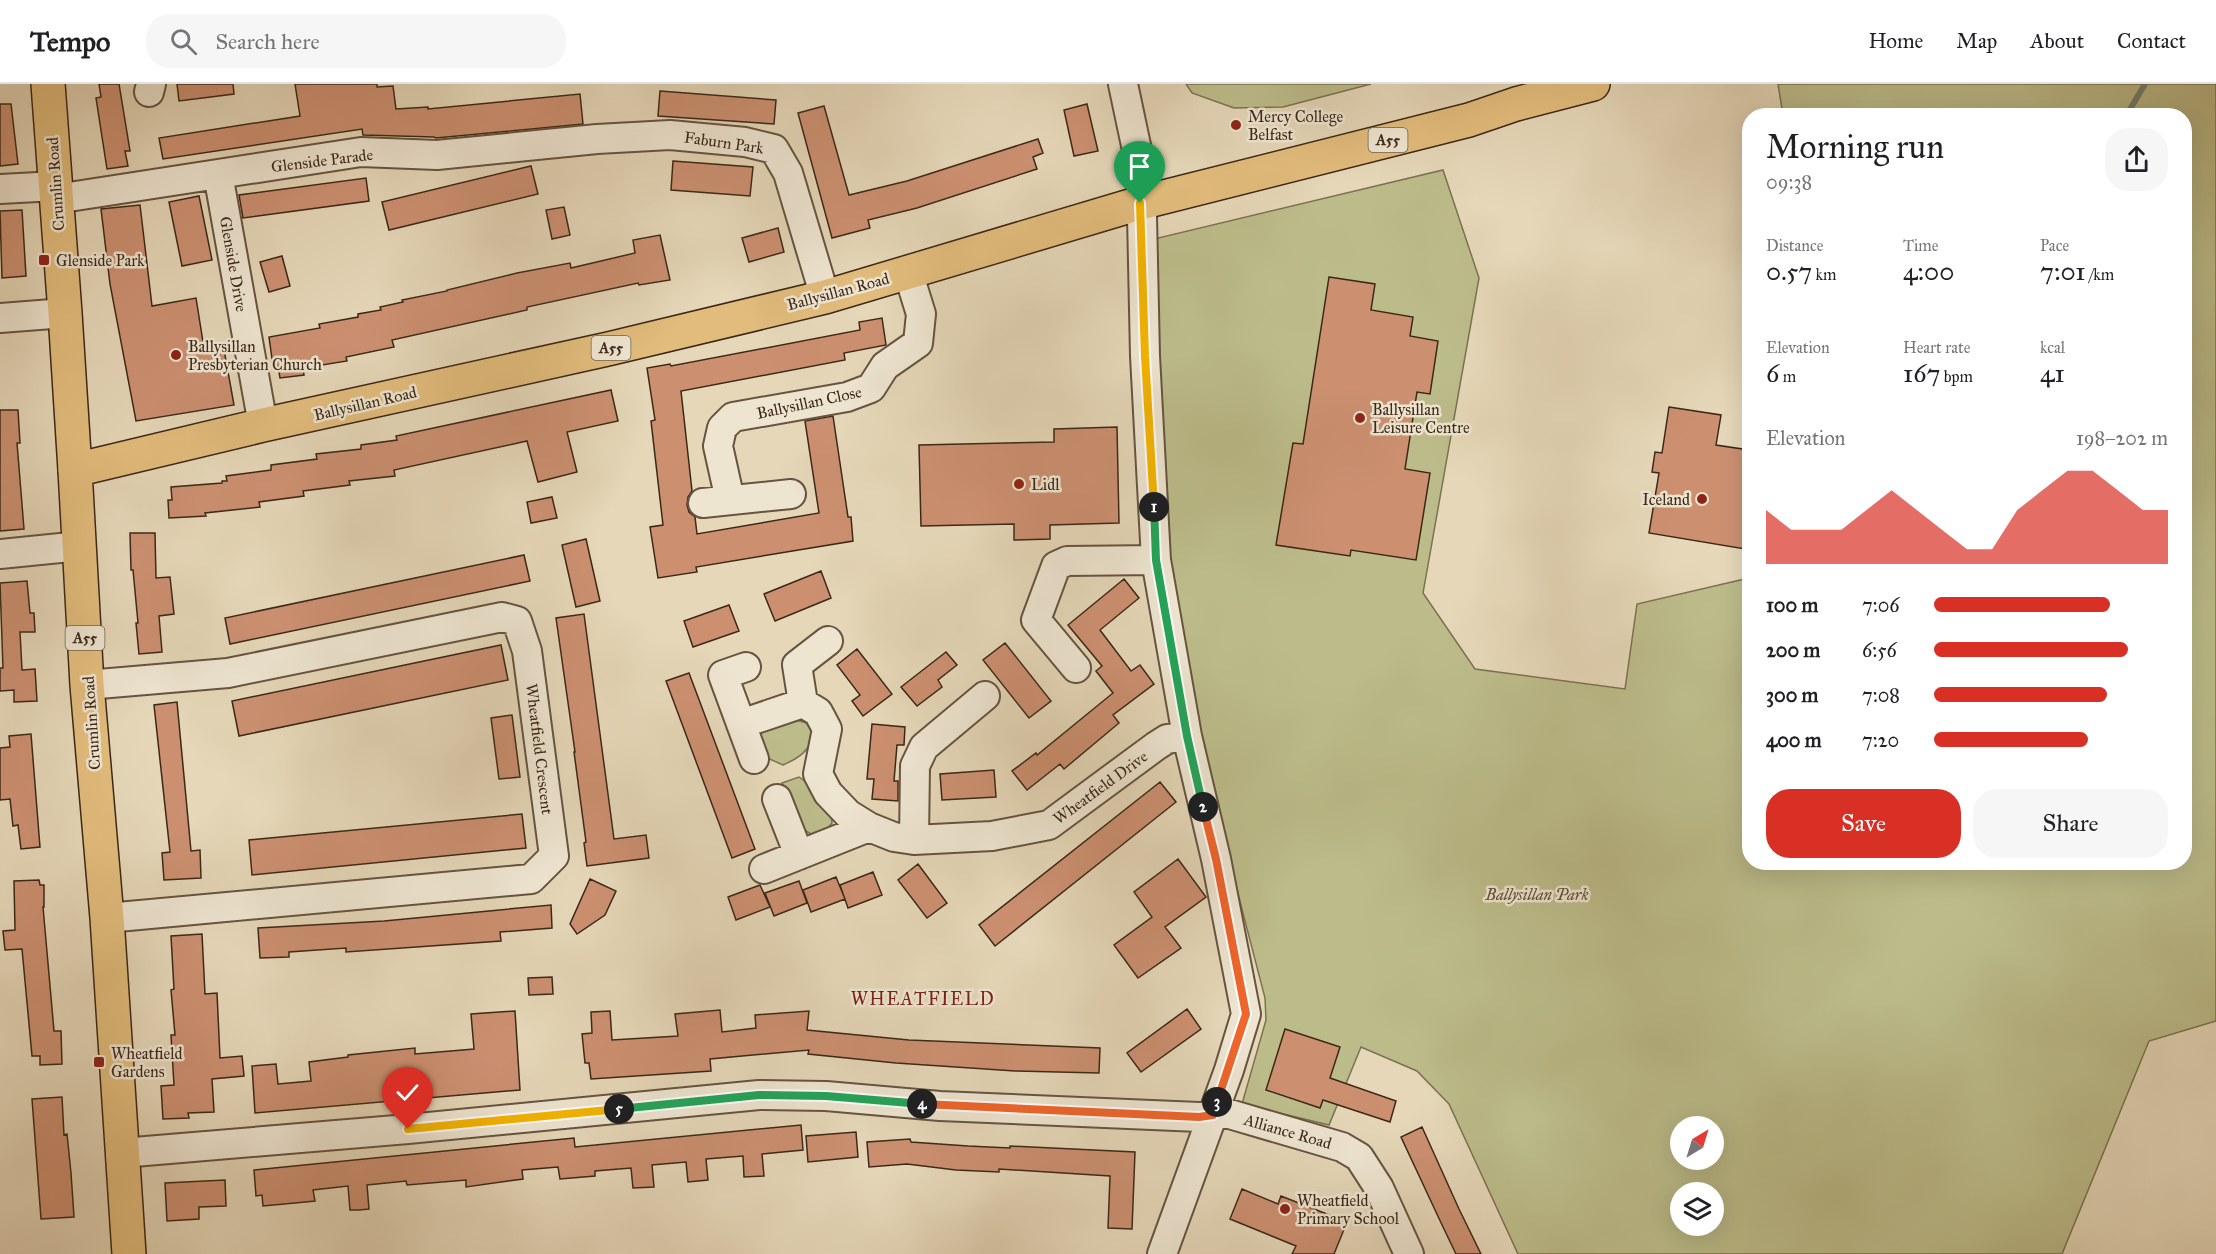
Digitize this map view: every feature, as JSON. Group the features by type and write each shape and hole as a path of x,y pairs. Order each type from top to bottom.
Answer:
{"main road":[{"name":"Crumlin Road","path":"48,84 66,313 87,685 107,918 129,1254"},
{"name":"Ballysillan Road","path":"75,470 263,425 608,349 825,297 1140,203 1469,120 1516,104 1593,84"}],"street":[{"path":"1123,84 1141,169 1145,356 1156,560 1187,736 1216,859 1246,1014 1213,1115 1162,1254"},
{"name":"Faburn Park","path":"624,136 670,135 745,142 774,149 788,173 825,297"},
{"name":"Glenside Parade","path":"56,192 218,174 361,152 437,155 624,136"},
{"name":"Glenside Drive","path":"218,174 263,425"},
{"path":"0,189 56,192"},
{"name":"Ballysillan Close","path":"791,494 716,502 718,446 722,428 733,417 848,397 871,388 885,366 918,343 921,314 908,272"},
{"path":"0,318 66,313"},
{"path":"0,554 80,546"},
{"path":"1076,668 1036,620 1056,566 1068,561 1156,560"},
{"name":"Wheatfield Crescent","path":"87,685 228,673 502,617 517,621 527,651 554,856 531,879 107,918"},
{"path":"741,724 803,704 797,665 828,641"},
{"path":"746,667 723,675 754,759"},
{"path":"914,840 915,766 924,747 985,696"},
{"name":"Wheatfield Drive","path":"803,704 818,712 827,729 818,774 828,793 848,814 869,828 894,837 914,840 992,836 1049,825 1156,746 1167,739 1187,736"},
{"path":"777,799 799,855"},
{"path":"764,869 869,828"},
{"path":"122,1153 420,1128 759,1095 826,1096 940,1106 1199,1117 1213,1115"},
{"name":"Alliance Road","path":"1213,1115 1226,1113 1342,1147 1359,1157 1380,1188 1409,1254"}],"green space":[{"path":"1186,84 1371,84 1283,107 1234,108 1192,93"},
{"name":"Ballysillan Park","path":"1778,84 2216,84 2216,1021 2149,1041 2062,1254 1518,1254 1449,1104 1417,1071 1361,1047 1329,1125 1242,1104 1266,1020 1265,998 1206,770 1169,586 1154,239 1443,170 1479,278 1423,593 1475,669 1625,689 1637,604 1742,580 1742,870 2192,870 2192,108 1782,108"},
{"path":"797,720 806,723 814,733 807,749 799,757 783,765 765,757 760,735 767,726"},
{"path":"799,777 831,812 832,823 826,830 811,834 799,827 782,783"}],"building":[{"path":"99,84 119,84 130,151 125,151 128,166 107,169 96,98 101,97"},
{"path":"177,84 233,84 234,94 179,101"},
{"path":"295,84 393,86 396,109 428,107 428,109 580,94 583,124 436,138 363,135 362,129 163,159 159,138 300,116"},
{"path":"660,91 776,100 774,124 658,116"},
{"path":"0,104 11,104 18,164 0,166"},
{"path":"1087,104 1098,151 1074,156 1064,110"},
{"path":"824,106 849,195 907,181 1038,139 1043,153 1033,157 1037,169 917,208 868,220 870,228 832,238 798,113"},
{"path":"673,161 753,167 750,196 671,190"},
{"path":"531,166 538,194 389,230 382,202"},
{"path":"366,178 369,201 243,218 239,195"},
{"path":"199,196 212,260 182,266 169,202"},
{"path":"140,205 152,306 196,298 204,348 223,344 234,405 136,421 110,284 101,209"},
{"path":"564,207 570,235 552,239 546,210"},
{"path":"22,210 26,276 2,278 0,211"},
{"path":"778,228 784,252 749,262 742,238"},
{"path":"660,235 670,280 639,285 638,283 392,340 394,347 346,357 347,361 303,368 304,375 280,378 278,366 273,366 269,337 320,328 319,324 358,317 358,314 381,310 380,307 403,302 402,300 517,273 570,263 571,268 635,253 633,240"},
{"path":"282,256 290,286 269,292 260,262"},
{"name":"Ballysillan Leisure Centre","path":"1329,277 1375,284 1371,310 1413,317 1410,336 1438,341 1430,394 1417,392 1405,469 1430,473 1416,560 1351,550 1350,556 1276,545 1293,443 1303,444"},
{"path":"882,318 886,345 844,353 845,360 681,391 692,491 687,505 689,512 695,517 697,534 819,513 805,421 833,416 848,517 851,517 853,541 696,567 697,572 658,578 650,527 663,525 651,421 655,420 647,368 670,364 671,366 860,330 859,322"},
{"path":"611,390 618,421 567,432 577,472 538,482 527,441 394,470 395,476 349,481 350,485 303,491 304,496 259,502 260,507 205,513 206,516 169,518 168,500 172,500 171,487 222,483 222,481 227,481 226,476 271,470 271,465 317,459 316,454 361,449 361,445 397,440 396,436"},
{"name":"Iceland","path":"1669,407 1721,415 1716,445 1742,449 1742,548 1649,533 1659,473 1652,472 1655,452 1662,453"},
{"path":"0,410 18,410 20,443 17,443 24,529 0,531"},
{"name":"Lidl","path":"1117,427 1119,523 1050,525 1050,539 1014,540 1014,524 921,526 919,445 1054,442 1054,429"},
{"path":"552,497 557,518 531,523 527,502"},
{"path":"130,533 155,533 156,578 170,577 174,614 159,616 162,652 139,654"},
{"path":"586,539 600,601 576,607 562,545"},
{"path":"524,555 530,581 230,644 225,618"},
{"path":"821,571 831,598 775,621 764,594"},
{"path":"1124,579 1139,598 1100,630 1131,671 1140,665 1154,684 1113,715 1119,723 1064,769 1060,764 1027,790 1012,771 1036,753 1037,755 1113,693 1096,671 1102,666 1068,625"},
{"path":"27,581 30,613 34,613 35,632 20,632 22,670 35,669 37,701 14,702 14,690 0,691 0,668 3,668 0,583"},
{"path":"729,605 739,631 693,647 684,621"},
{"path":"584,614 614,839 646,835 649,858 587,866 575,752 556,618"},
{"path":"1005,643 1051,701 1029,718 983,660"},
{"path":"501,645 508,680 239,736 232,701"},
{"path":"857,649 892,694 863,716 852,701 860,695 837,665"},
{"path":"946,652 957,665 938,680 942,687 917,706 901,687"},
{"path":"689,673 755,849 732,858 666,681"},
{"path":"177,702 191,851 200,850 201,878 164,880 162,853 170,852 154,705"},
{"path":"512,715 520,777 499,779 491,718"},
{"path":"872,724 905,727 904,745 897,745 894,781 898,781 898,801 872,799 874,779 867,779"},
{"path":"31,734 40,847 21,849 18,825 13,826 10,799 0,800 0,748 10,747 9,736"},
{"path":"994,770 996,797 942,800 940,774"},
{"path":"1160,782 1176,802 995,946 979,925"},
{"path":"522,814 526,848 252,875 249,840"},
{"path":"1178,859 1206,897 1165,927 1181,948 1138,978 1114,945 1152,917 1134,892"},
{"path":"918,864 947,903 927,918 898,880"},
{"path":"873,872 882,895 848,908 840,885"},
{"path":"836,877 845,899 811,912 803,890"},
{"path":"590,879 616,891 605,915 577,934 570,924"},
{"path":"39,880 40,885 44,885 43,907 54,1031 61,1031 62,1064 40,1065 40,1056 32,1056 22,949 5,950 3,931 15,930 14,881"},
{"path":"799,881 807,903 774,916 765,893"},
{"path":"760,885 770,907 736,920 728,897"},
{"path":"551,905 552,928 500,932 501,941 346,952 346,948 289,952 289,957 260,958 258,928 384,921"},
{"path":"202,934 205,994 217,993 220,1058 242,1056 244,1076 212,1079 214,1112 188,1113 189,1118 163,1119 161,1086 174,1085 171,1035 175,1035 171,990 174,989 171,936"},
{"path":"552,977 553,994 529,995 528,978"},
{"path":"1187,1009 1201,1029 1141,1072 1127,1053"},
{"path":"720,1010 722,1032 756,1028 755,1015 809,1011 807,1030 909,1040 1100,1048 1099,1073 1015,1071 896,1063 808,1054 809,1050 710,1059 711,1071 591,1079 589,1063 585,1063 582,1034 592,1033 591,1012 610,1011 612,1040 678,1036 675,1014"},
{"path":"515,1011 520,1090 255,1113 252,1066 276,1064 278,1084 311,1081 309,1062 348,1057 348,1055 415,1048 415,1054 474,1049 471,1014"},
{"path":"1285,1029 1340,1047 1330,1078 1396,1101 1390,1122 1323,1100 1320,1108 1266,1090"},
{"path":"62,1097 74,1217 41,1219 32,1099"},
{"path":"801,1125 803,1150 762,1154 764,1176 744,1177 743,1156 706,1159 708,1180 688,1182 686,1162 652,1165 654,1187 633,1188 631,1168 595,1171 595,1176 560,1179 558,1167 522,1170 523,1179 466,1187 466,1180 407,1185 406,1181 367,1185 369,1209 359,1210 350,1210 348,1186 313,1190 315,1201 263,1206 262,1195 256,1196 254,1170 574,1138 575,1147"},
{"path":"1422,1127 1481,1254 1456,1254 1401,1137"},
{"path":"856,1132 858,1157 808,1162 806,1136"},
{"path":"910,1139 911,1142 968,1146 1135,1152 1132,1229 1108,1228 1110,1176 999,1169 999,1172 956,1170 907,1164 869,1167 867,1142"},
{"path":"225,1180 226,1206 199,1207 199,1219 167,1221 165,1183"},
{"path":"1242,1189 1278,1204 1281,1196 1347,1222 1334,1254 1292,1254 1296,1246 1230,1219"}],"waterway":[{"path":"2131,108 2145,84"}],"place":[{"name":"Mercy College Belfast","path":"1236,125"},
{"name":"Glenside Park","path":"44,260"},
{"name":"Ballysillan Presbyterian Church","path":"176,355"},
{"name":"Ballysillan Leisure Centre","path":"1360,418"},
{"name":"Lidl","path":"1019,484"},
{"name":"Iceland","path":"1702,499"},
{"name":"Wheatfield Gardens","path":"99,1062"},
{"name":"Wheatfield Primary School","path":"1285,1209"}],"district":[{"name":"WHEATFIELD","path":"923,999"}],"route":[{"path":"408,1129 759,1095 826,1096 940,1106 1199,1117 1213,1115 1246,1014 1216,859 1187,736 1156,560 1145,356 1140,203"}]}
